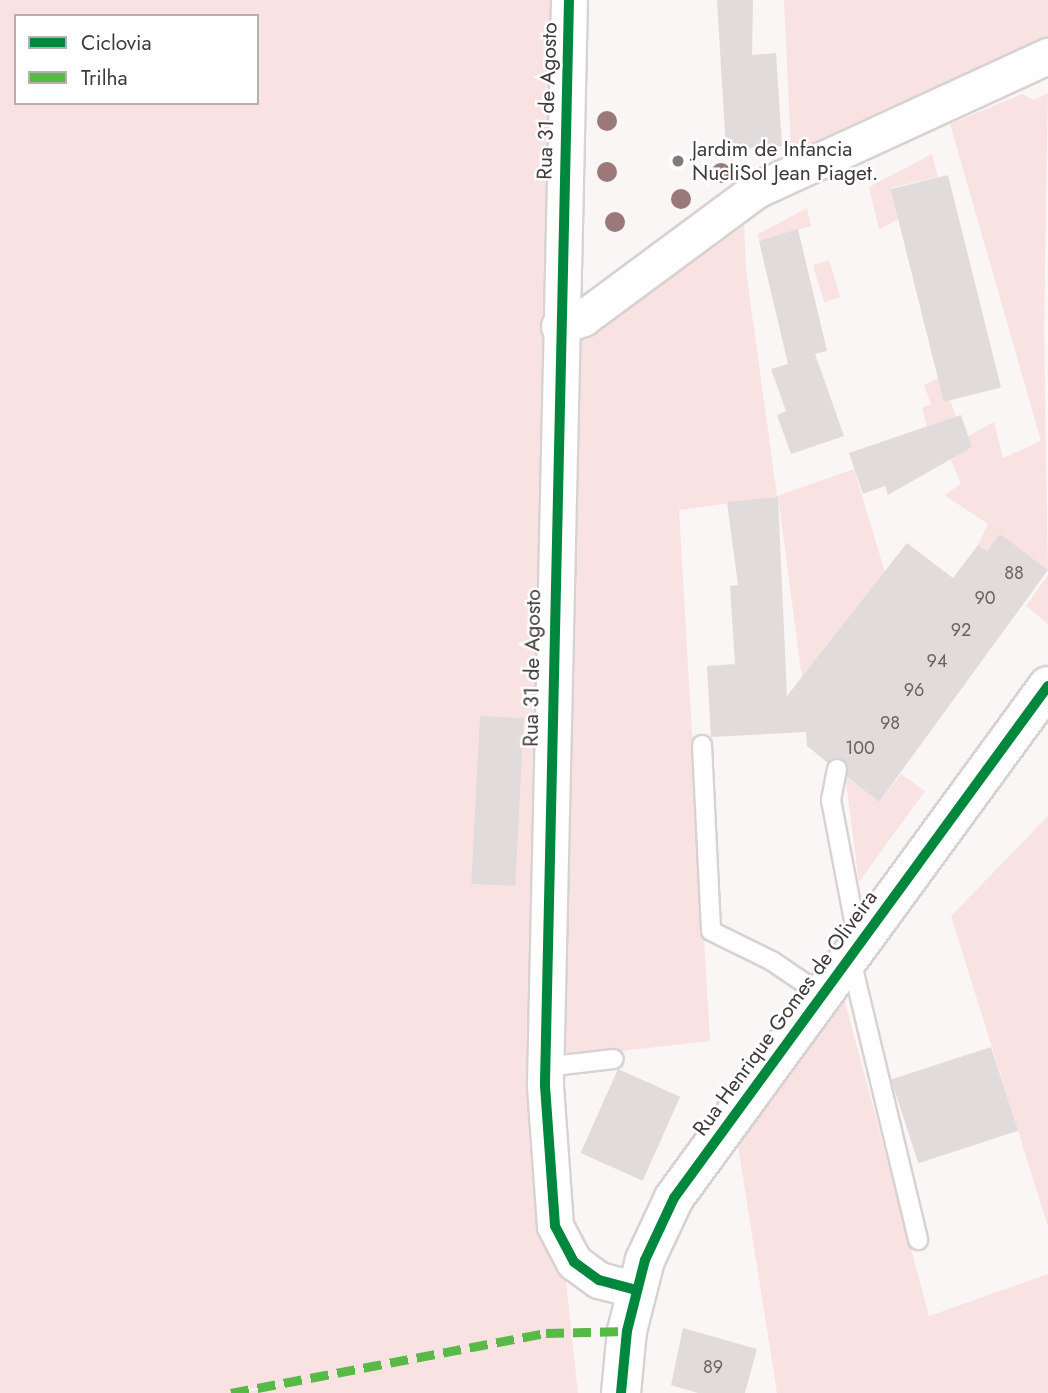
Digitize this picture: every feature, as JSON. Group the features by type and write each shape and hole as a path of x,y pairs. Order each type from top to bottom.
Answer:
{"street":[{"name":"Rua 31 de Agosto","path":"569,0 559,326 545,1067 555,1226 574,1262 598,1280 637,1290"},
{"path":"559,326 583,318 756,190 1048,56"},
{"name":"Rua Henrique Gomes de Oliveira","path":"621,1393 637,1290 674,1198 1048,686"}],"lane":[{"path":"702,745 710,930 772,961 822,995"},
{"path":"837,769 832,812 854,951 918,1240"},
{"path":"545,1067 614,1059"}],"shaded area":[{"path":"0,0 565,0 560,325 743,198 746,270 777,496 854,469 885,572 802,678 778,497 679,510 710,1041 568,1057 545,1086 578,1393 244,1393 282,1383 231,1393 0,1393"},
{"path":"784,0 1048,0 1048,56 792,172"},
{"path":"1048,93 1044,330 1048,570 1000,535 987,551 978,545 988,524 944,495 961,484 949,455 972,448 968,436 994,422 1003,458 1041,441 950,124 1022,94 1034,100"},
{"path":"932,154 938,177 891,188 899,219 879,229 869,187"},
{"path":"807,208 811,226 759,241 758,234"},
{"path":"829,260 840,297 824,302 813,265"},
{"path":"942,377 956,417 927,427 922,407 931,404 924,385"},
{"path":"1048,575 1048,624 1026,606"},
{"path":"901,774 925,791 859,882 845,776 879,802"},
{"path":"1048,816 1048,1227 951,916"},
{"path":"844,998 929,1316 1048,1274 1048,1393 777,1393 737,1140"}],"building":[{"path":"717,0 753,0 752,55 776,53 782,146 726,150"},
{"path":"948,175 1001,387 944,402 891,189"},
{"path":"798,229 827,351 815,354 844,436 791,454 777,415 786,411 771,369 788,364 759,241"},
{"path":"961,415 972,447 888,495 885,486 863,494 849,453"},
{"path":"778,497 787,696 907,543 953,578 978,545 987,551 1000,534 1048,570 879,802 847,777 844,760 828,763 807,746 806,732 711,737 707,666 735,664 730,586 738,585 727,502"},
{"path":"480,716 524,718 515,886 471,884"},
{"path":"991,1047 1018,1131 918,1163 891,1079"},
{"path":"618,1069 680,1097 643,1181 581,1153"},
{"path":"683,1328 757,1349 745,1393 698,1393 671,1385"}],"marked path":[{"path":"231,1393 546,1333 627,1331"}],"cycle path":[{"path":"569,0 545,1086 555,1226 574,1262 599,1280 637,1290"},
{"path":"621,1393 627,1331 645,1260 674,1198 1048,686"}],"place":[{"name":"Jardim de Infancia NucliSol Jean Piaget.","path":"678,161"}]}
